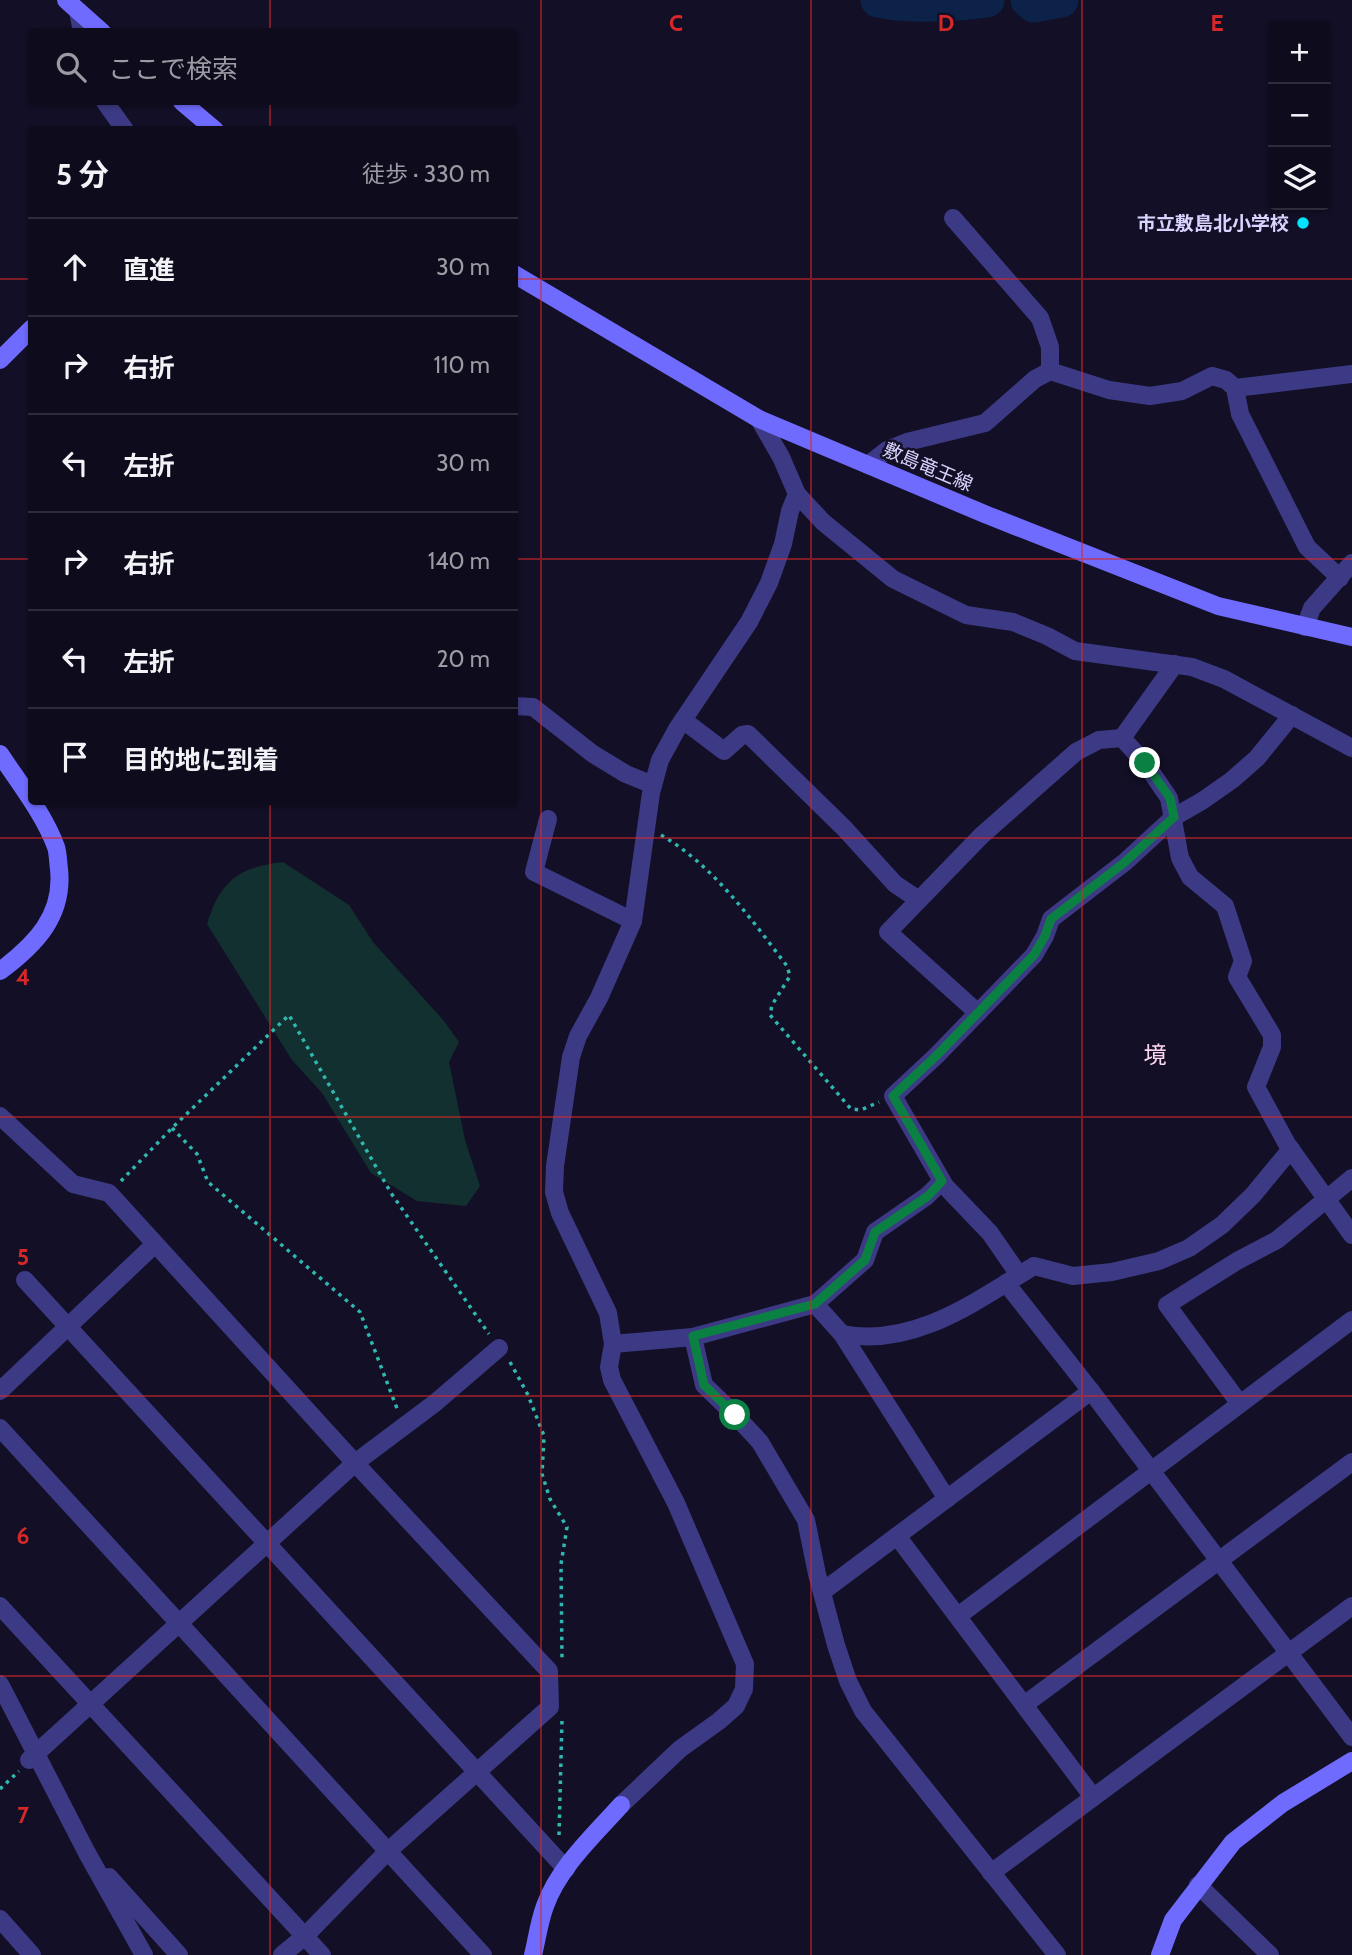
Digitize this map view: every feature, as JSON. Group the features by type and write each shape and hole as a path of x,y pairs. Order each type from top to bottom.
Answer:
{"main road":[{"path":"72,5 98,28"},
{"path":"186,105 210,126"},
{"name":"敷島竜王線","path":"518,276 759,419 987,515 1218,606 1352,637"},
{"path":"0,360 28,332"},
{"path":"0,754 28,797"},
{"path":"0,971 33,944 48,924 61,882 57,848 33,805"},
{"path":"1160,1955 1173,1920 1233,1842 1283,1804 1352,1761"},
{"path":"533,1955 545,1906 562,1865 621,1805"}],"street":[{"path":"72,5 81,28"},
{"path":"107,105 122,126"},
{"path":"953,218 1040,318 1050,347 1050,371"},
{"path":"868,465 887,450 907,442 985,423 1035,379 1050,371 1109,390 1150,396 1182,391 1212,376 1226,380 1235,388 1240,414 1307,547 1340,578"},
{"path":"1235,388 1352,374"},
{"path":"759,419 781,457 797,494 823,522 893,579 966,615 1013,622 1075,651 1192,667 1224,679 1352,748"},
{"path":"621,1805 680,1749 736,1706 744,1689 745,1664 676,1503 612,1380 609,1367 613,1345 608,1313 560,1213 554,1192 555,1166 571,1057 578,1036 599,998 633,921 653,785 660,760 683,720 749,622 769,583 797,494"},
{"path":"1305,627 1312,608 1352,563"},
{"path":"978,1013 888,932 981,836 1076,752 1099,740 1122,738 1175,664"},
{"path":"518,706 533,707 593,754 626,774 653,785"},
{"path":"1292,715 1257,758 1232,780 1202,802 1174,817 1125,862 1051,919 1034,955 893,1096 942,1181 990,1233 1012,1279 1091,1391 1352,1737"},
{"path":"683,720 724,751 742,735 748,734 845,829 895,884 919,900"},
{"path":"1122,738 1145,763 1170,798 1180,858 1190,877 1225,906 1244,961 1237,977 1272,1035 1272,1047 1256,1087 1291,1149 1352,1235"},
{"path":"548,819 534,872 633,921"},
{"path":"0,1116 73,1184 109,1193 549,1671 550,1707 387,1852 306,1937 282,1955"},
{"path":"842,1334 876,1338 926,1327 962,1310 1034,1266 1073,1276 1112,1272 1169,1257 1188,1248 1222,1225 1253,1195 1291,1149"},
{"path":"1240,1404 1167,1305 1237,1261 1277,1240 1352,1178"},
{"path":"613,1345 693,1336 815,1304 865,1260 875,1232 928,1196 942,1181"},
{"path":"0,1391 155,1244"},
{"path":"24,1280 562,1865"},
{"path":"815,1304 842,1334 947,1499"},
{"path":"958,1616 1352,1320"},
{"path":"693,1336 704,1385 760,1443 806,1520 822,1592 848,1681 863,1711 1057,1955"},
{"path":"33,1757 355,1463 453,1388 499,1348"},
{"path":"822,1592 1091,1391"},
{"path":"0,1428 483,1955"},
{"path":"1024,1705 1352,1462"},
{"path":"897,1536 1093,1797"},
{"path":"0,1606 322,1955"},
{"path":"991,1873 1352,1606"},
{"path":"0,1684 33,1757 144,1955"},
{"path":"87,1853 179,1955"},
{"path":"1198,1885 1270,1955"},
{"path":"0,1919 32,1955"}],"path":[{"path":"647,826 678,845 719,882 787,966 790,976 772,1005 770,1015 851,1109 861,1110 893,1096"},
{"path":"109,1193 172,1128 289,1016 391,1193 509,1359 536,1416 544,1436 542,1474 550,1499 566,1527 561,1564 562,1662"},
{"path":"172,1128 197,1154 208,1182 360,1312 404,1426"},
{"path":"562,1718 562,1865"},
{"path":"0,1789 33,1757"}],"green space":[{"path":"283,862 349,905 373,942 444,1021 459,1042 449,1062 465,1140 480,1186 466,1206 417,1201 371,1173 322,1093 292,1060 207,924 218,897 233,879 254,868"}],"waterway":[{"path":"878,0 919,4 987,0"},
{"path":"1028,0 1034,5 1061,0"}],"place":[{"name":"市立敷島北小学校","path":"1303,223"}],"district":[{"name":"境","path":"1155,1055"}],"route":[{"path":"735,1415 704,1385 693,1336 815,1304 865,1260 875,1232 928,1196 942,1181 893,1096 936,1056 1034,955 1051,919 1125,862 1174,817 1170,798 1145,763"}]}
